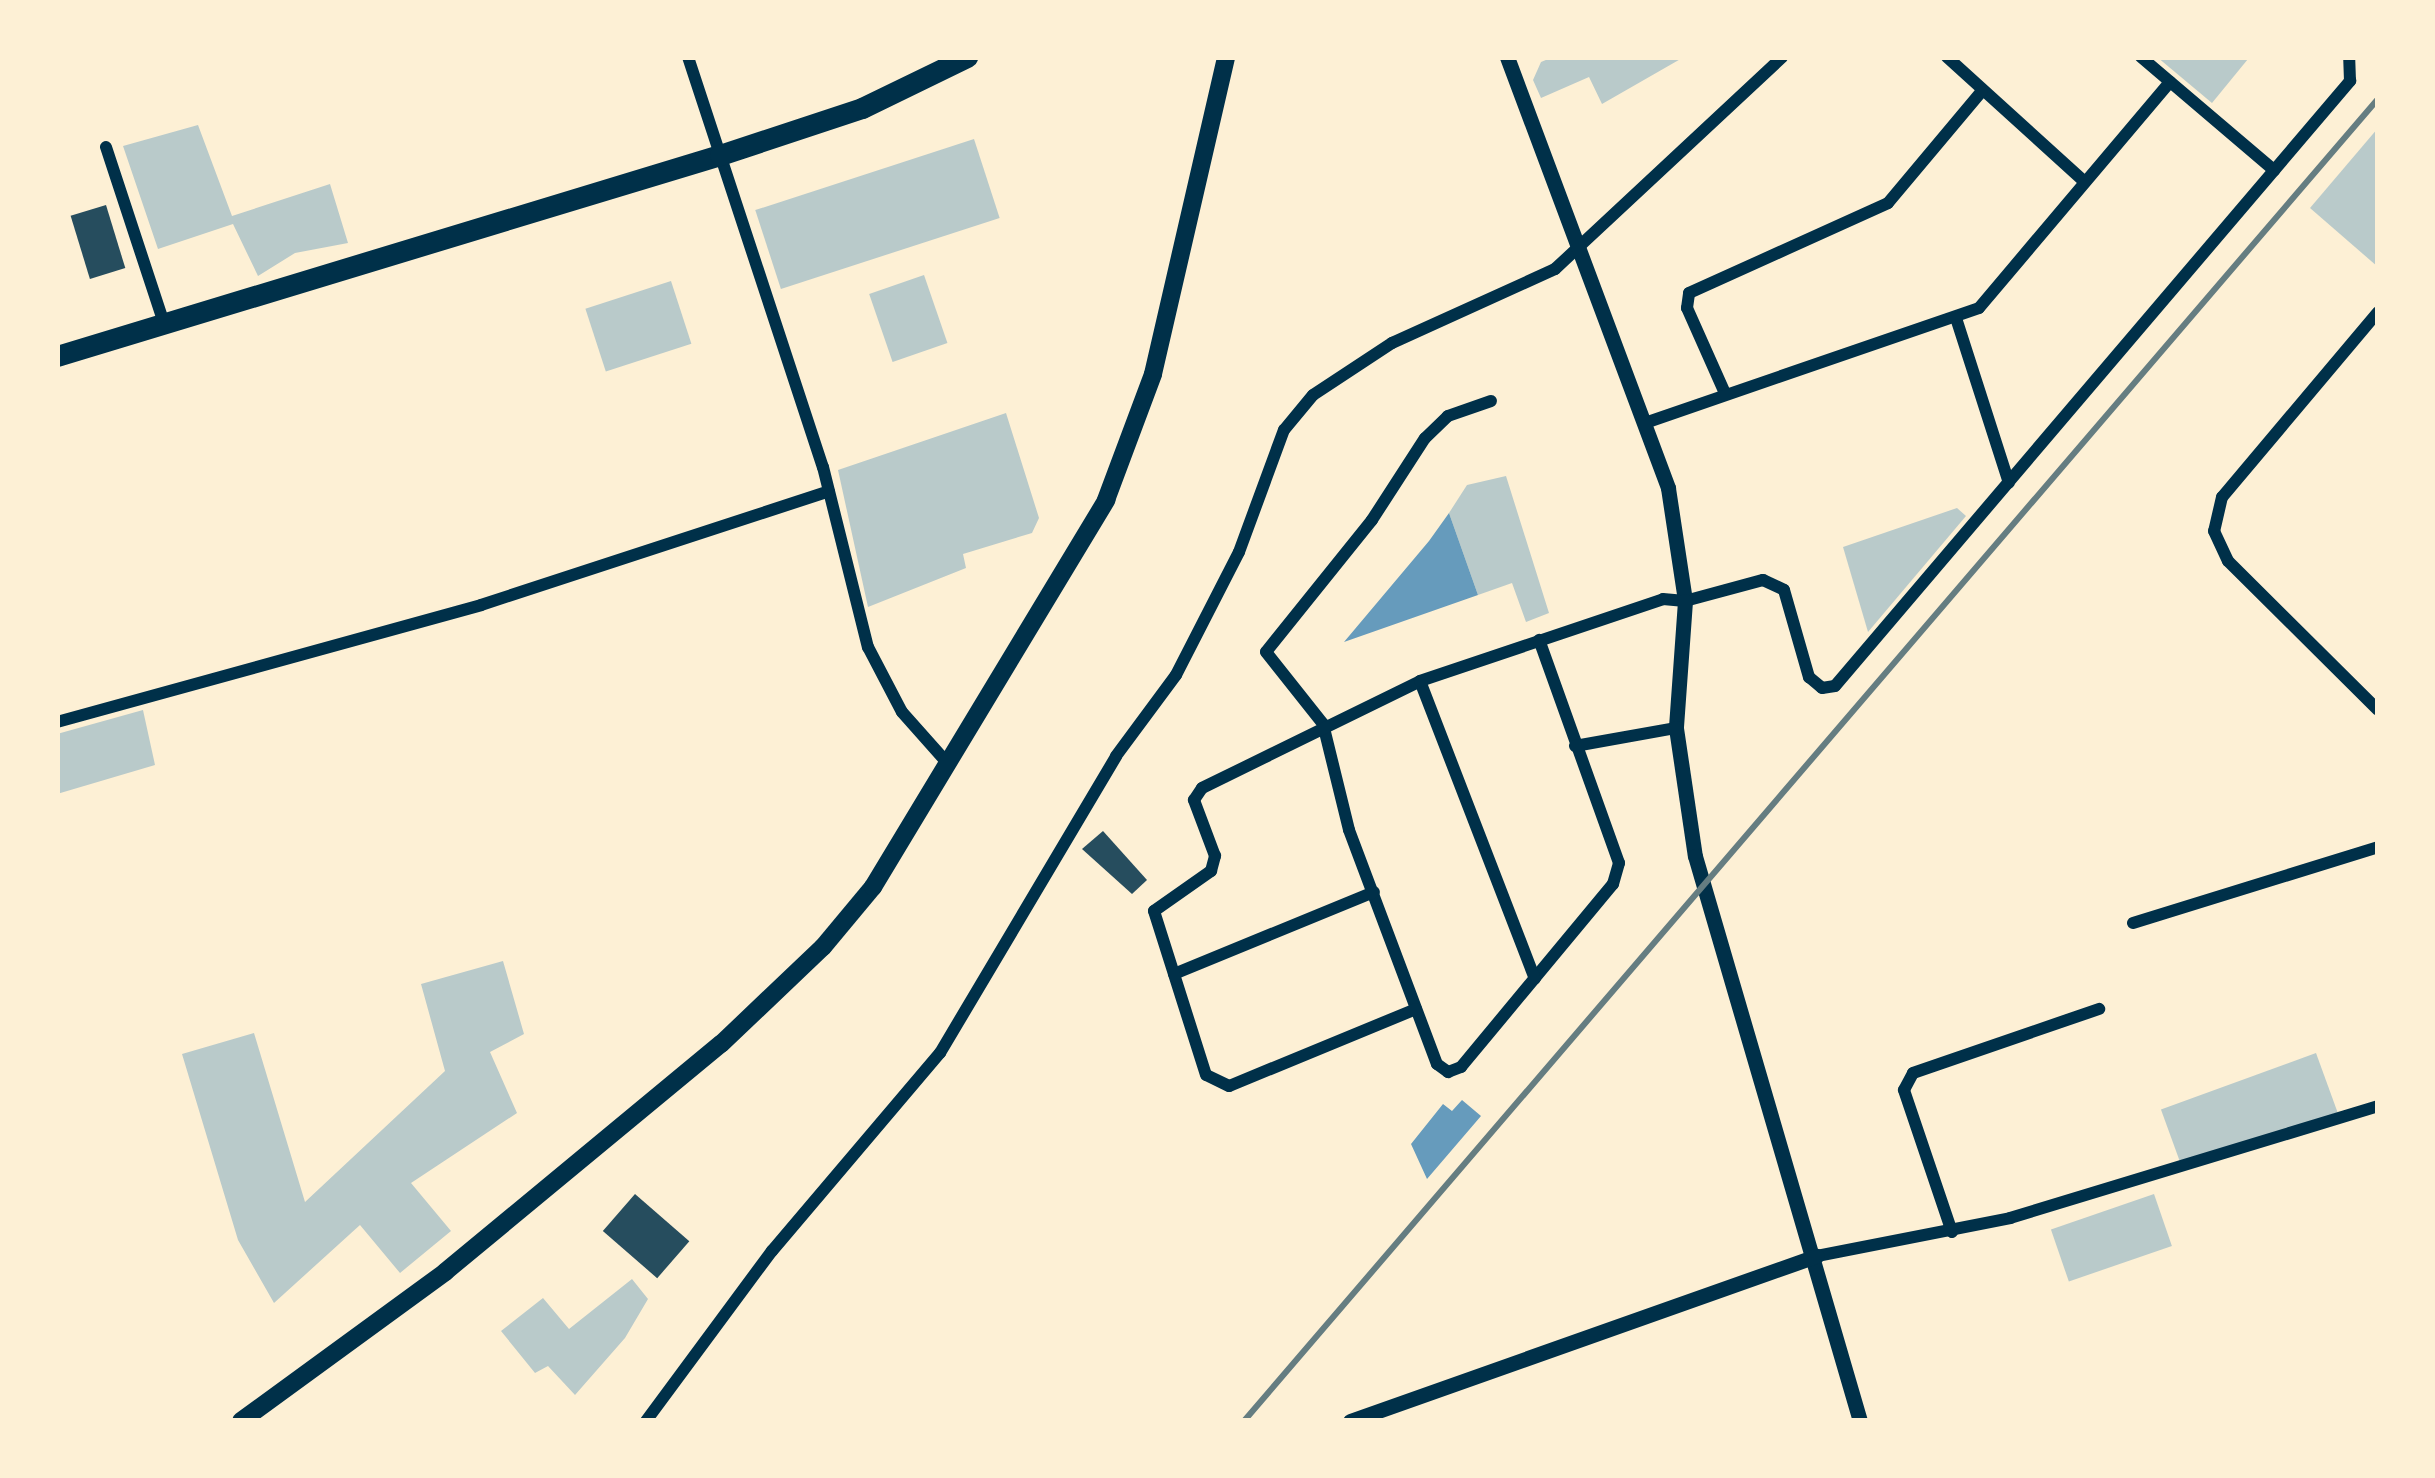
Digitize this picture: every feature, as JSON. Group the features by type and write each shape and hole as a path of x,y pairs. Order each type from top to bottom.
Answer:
{"main road":[{"path":"57,356 720,155 862,108 967,57"},
{"path":"241,1421 445,1271 769,1000 873,887 1106,500 1131,441 1226,57"}],"street":[{"path":"688,57 829,491 868,647 902,712 949,765"},
{"path":"646,1421 772,1251 892,1117 981,990 1082,812 1208,618 1284,430 1313,395 1357,362 1522,290 1576,251 1783,57"},
{"path":"1947,57 2086,182"},
{"path":"2141,57 2273,170"},
{"path":"1416,1010 1367,1036 1218,1085 1206,1075 1154,911 1210,872 1215,856 1194,800 1202,788 1323,724 1420,681 1663,599 1685,601 1763,580 1784,590 1809,677 1822,688 1835,686 2350,81 2349,57"},
{"path":"1513,59 1576,251 1668,488 1685,601 1676,728 1695,856 1817,1256 1860,1421"},
{"path":"1645,423 1724,391 1979,308 2170,82"},
{"path":"1724,391 1687,308 1689,293 1888,203 1982,92"},
{"path":"106,147 164,323"},
{"path":"2378,312 2222,497 2214,531 2228,561 2378,710"},
{"path":"1956,318 2009,483"},
{"path":"1491,400 1448,416 1425,437 1372,520 1268,641 1272,666 1323,724 1416,1010 1436,1064 1448,1072 1461,1067 1613,884 1618,863 1539,640"},
{"path":"57,722 481,605 829,491"},
{"path":"1420,681 1535,979"},
{"path":"1575,746 1676,728"},
{"path":"2133,923 2378,847"},
{"path":"1174,974 1374,892"},
{"path":"1952,1232 1904,1090 1913,1073 2099,1010"},
{"path":"1350,1421 1817,1256 1952,1232 2378,1106"}],"shaded area":[{"path":"1553,57 1684,57 1602,104 1589,77 1541,98 1533,80 1541,62"},
{"path":"2157,57 2246,57 2248,59 2212,103"},
{"path":"198,125 232,216 330,184 348,243 295,253 258,276 233,224 158,249 123,146"},
{"path":"2378,128 2378,267 2310,208"},
{"path":"974,139 1000,218 781,289 755,210"},
{"path":"924,275 947,343 893,362 869,294"},
{"path":"671,281 691,344 606,372 585,309"},
{"path":"1006,413 1039,518 1032,533 963,554 966,568 868,607 838,470"},
{"path":"1506,476 1549,613 1526,622 1512,583 1478,595 1449,513 1467,485"},
{"path":"1957,508 1966,516 1868,632 1843,547"},
{"path":"143,710 155,765 57,794 57,734"},
{"path":"503,961 524,1034 490,1052 517,1113 411,1183 451,1231 400,1273 360,1225 274,1303 238,1240 182,1054 254,1033 305,1202 445,1071 421,984"},
{"path":"2316,1053 2338,1112 2182,1169 2161,1109"},
{"path":"2154,1194 2172,1246 2069,1281 2051,1229"},
{"path":"632,1279 648,1299 625,1338 575,1395 548,1366 535,1373 501,1331 543,1298 569,1329"}],"water":[{"path":"1449,513 1478,595 1344,642 1429,541"},
{"path":"1462,1100 1481,1116 1427,1179 1411,1144 1443,1104 1452,1111"}],"building":[{"path":"106,205 125,268 90,279 71,216"},
{"path":"1103,831 1147,880 1132,894 1082,849"},
{"path":"635,1194 689,1241 657,1278 603,1231"}],"railway":[{"path":"1244,1421 2378,99"}]}
